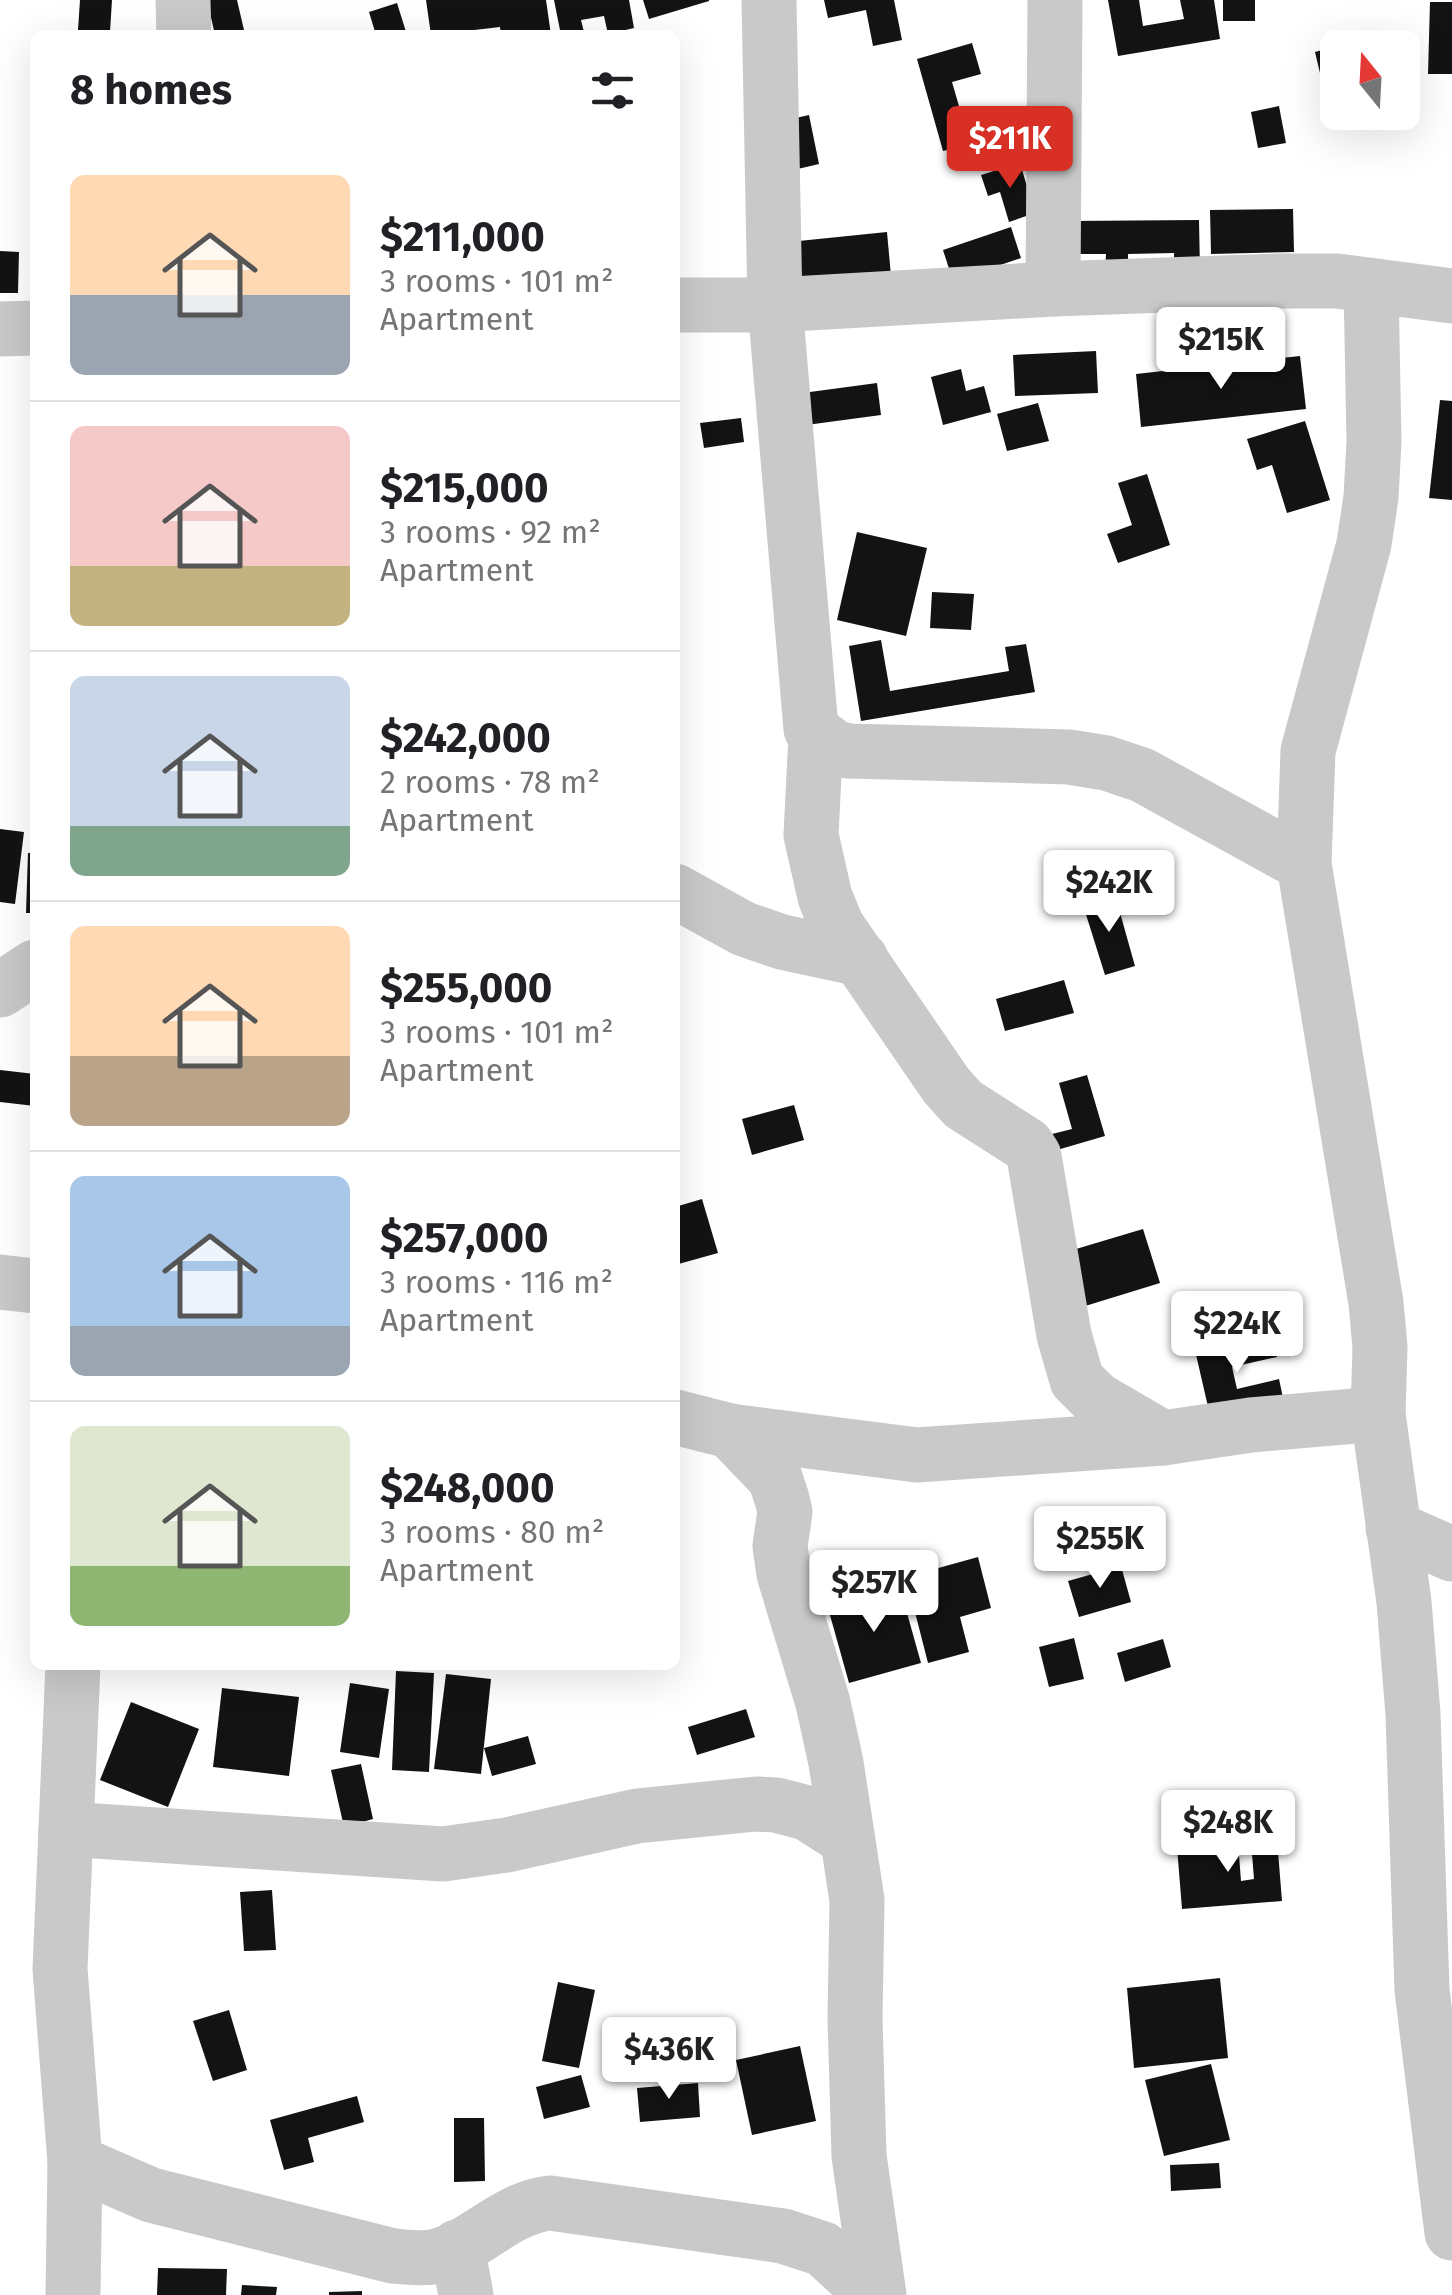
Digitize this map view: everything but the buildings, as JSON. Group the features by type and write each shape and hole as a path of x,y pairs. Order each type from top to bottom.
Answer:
{"street":[{"path":"183,0 184,30"},
{"path":"769,0 776,305 809,722 816,735 835,748 850,752 1069,757 1106,764 1142,775 1304,864"},
{"path":"1054,289 1056,0"},
{"path":"680,305 776,305 1278,281 1337,282 1452,296"},
{"path":"1371,286 1374,441 1370,498 1364,544 1308,751 1304,864 1376,1302 1380,1347 1378,1414 1404,1602 1413,1714 1422,1990 1448,2168 1452,2233"},
{"path":"0,329 30,328"},
{"path":"816,735 812,850 836,926 946,1086 962,1104 1027,1145 1034,1156 1064,1335 1077,1380 1096,1399 1164,1438"},
{"path":"680,894 744,929 782,942 861,959"},
{"path":"0,990 30,970"},
{"path":"0,1282 30,1285"},
{"path":"680,1418 730,1430 917,1456 1164,1438 1251,1425 1378,1414"},
{"path":"730,1430 774,1478 782,1498 785,1512 781,1562 823,1703 836,1763 859,1931 855,2018 859,2156 876,2295"},
{"path":"1393,1528 1452,1554"},
{"path":"73,1670 60,1969 76,2162 73,2295"},
{"path":"66,1830 442,1854 637,1816 776,1804 807,1814 846,1838"},
{"path":"76,2162 150,2195 393,2256 433,2257 462,2271 508,2215 530,2206 572,2204 802,2241 822,2249 876,2295"}]}
